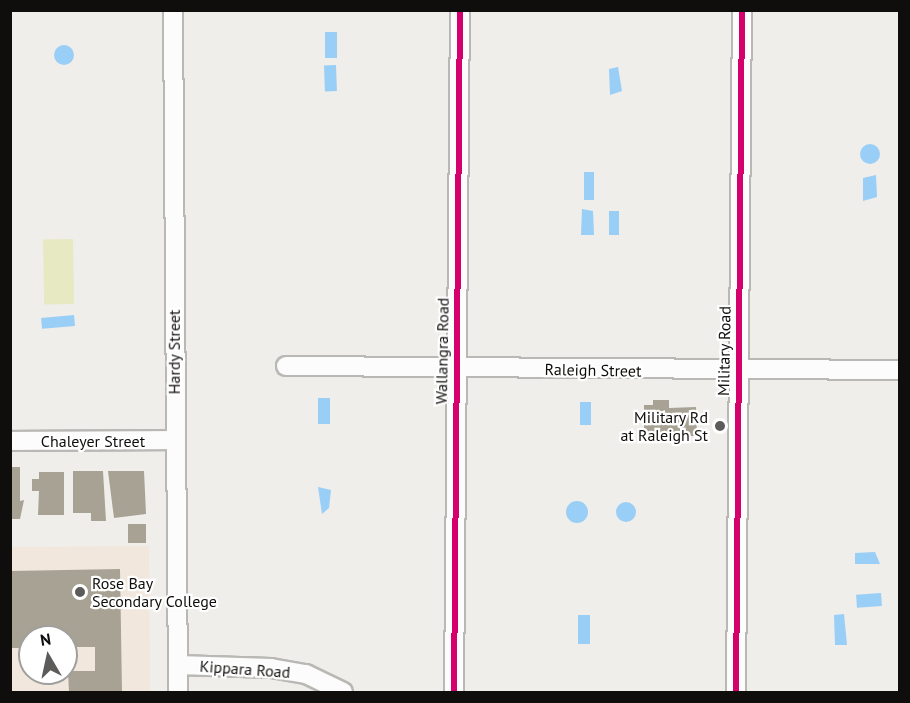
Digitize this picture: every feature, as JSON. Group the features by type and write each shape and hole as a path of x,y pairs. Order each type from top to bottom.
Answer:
{"street":[{"name":"Hardy Street","path":"174,10 178,693"},
{"name":"Wallangra Road","path":"454,693 455,367 460,10"},
{"name":"Military Road","path":"736,693 742,10"},
{"name":"Raleigh Street","path":"286,366 900,370"},
{"name":"Chaleyer Street","path":"10,441 175,440"},
{"name":"Kippara Road","path":"178,665 271,668 306,674 343,693"}],"shaded area":[{"name":"Rose Bay Secondary College","path":"149,546 150,692 11,692 10,547"}],"green space":[{"path":"73,239 74,304 44,305 43,240"}],"water":[{"path":"325,32 337,32 337,58 325,58"},
{"path":"64,45 71,48 74,55 71,62 64,65 57,62 54,55 57,48"},
{"path":"324,65 336,65 337,91 325,91"},
{"path":"618,67 622,91 610,95 609,69"},
{"path":"870,144 877,147 880,154 877,161 870,164 863,161 860,154 863,147"},
{"path":"584,172 594,172 594,200 584,200"},
{"path":"876,175 877,197 863,201 863,178"},
{"path":"582,209 593,211 594,235 581,235"},
{"path":"609,211 619,211 619,235 609,235"},
{"path":"74,315 75,326 42,329 41,318"},
{"path":"318,398 330,398 330,424 318,424"},
{"path":"580,402 591,402 591,425 580,425"},
{"path":"318,487 331,490 329,508 322,514"},
{"path":"577,501 587,508 588,512 581,522 577,523 567,516 566,512 573,502"},
{"path":"626,502 633,505 636,512 633,519 626,522 619,519 616,512 619,505"},
{"path":"875,552 880,564 855,564 855,553"},
{"path":"881,593 882,606 857,608 856,595"},
{"path":"844,614 847,645 835,645 834,615"},
{"path":"578,615 590,615 590,644 578,644"}],"building":[{"path":"653,400 669,400 669,408 696,407 697,436 644,436 644,405 653,405"},
{"path":"10,467 20,467 20,501 24,500 20,519 10,519"},
{"path":"73,471 103,471 106,521 91,521 91,513 73,513"},
{"path":"108,471 144,471 146,514 114,518"},
{"path":"39,472 64,472 64,515 38,515 39,491 32,491 32,479 39,479"},
{"path":"128,524 146,524 146,543 128,543"},
{"path":"120,569 122,692 69,692 69,685 78,685 78,671 95,671 95,647 78,647 78,625 18,625 18,648 10,648 10,571"}],"cycle path":[{"path":"454,692 460,10"},
{"path":"736,692 742,10"}],"place":[{"name":"Military Rd at Raleigh St","path":"720,426"},
{"name":"Rose Bay Secondary College","path":"80,592"}]}
